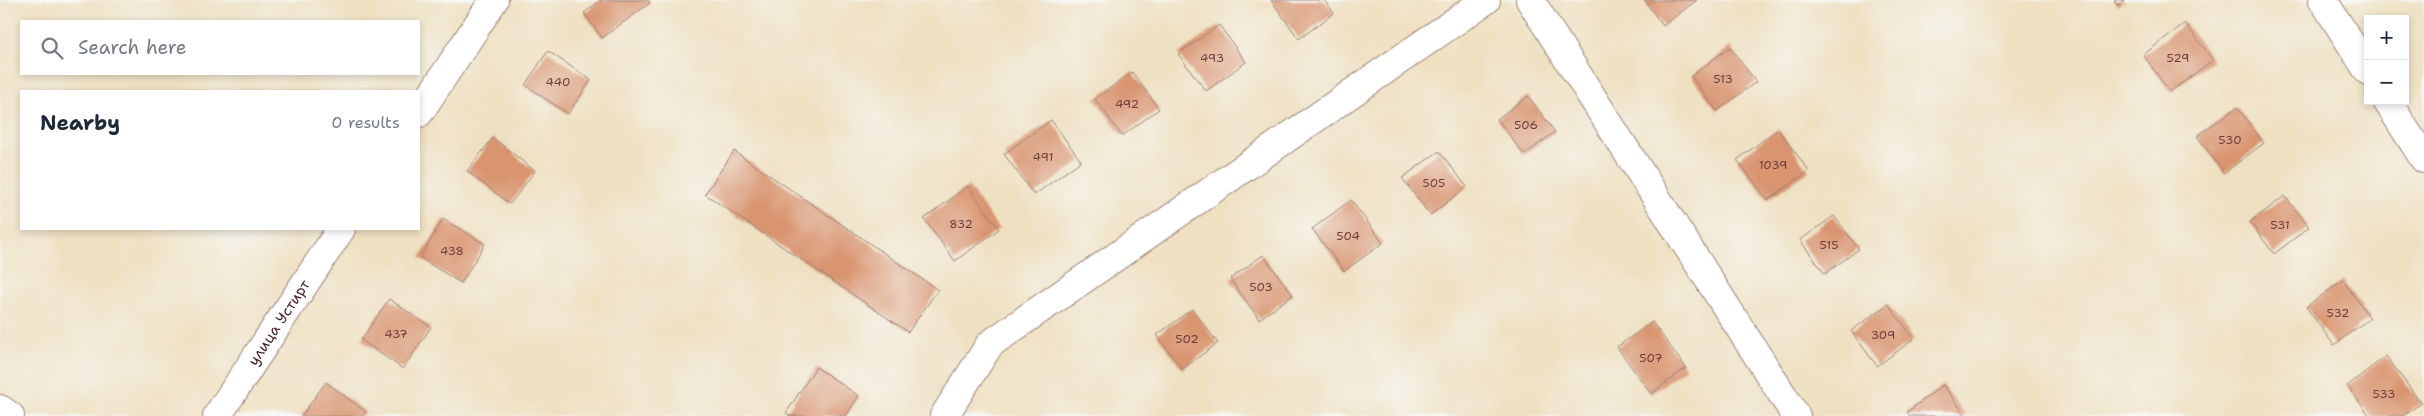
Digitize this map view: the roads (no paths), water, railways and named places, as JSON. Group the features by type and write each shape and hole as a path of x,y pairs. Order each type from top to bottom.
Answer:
{"street":[{"path":"420,111 494,0"},
{"path":"944,416 990,344 1486,0"},
{"path":"1530,0 1796,416"},
{"path":"2323,0 2364,65"},
{"path":"2392,105 2415,125 2424,159"},
{"name":"улица Устирт","path":"217,416 340,230"},
{"path":"0,409 10,416"}]}
